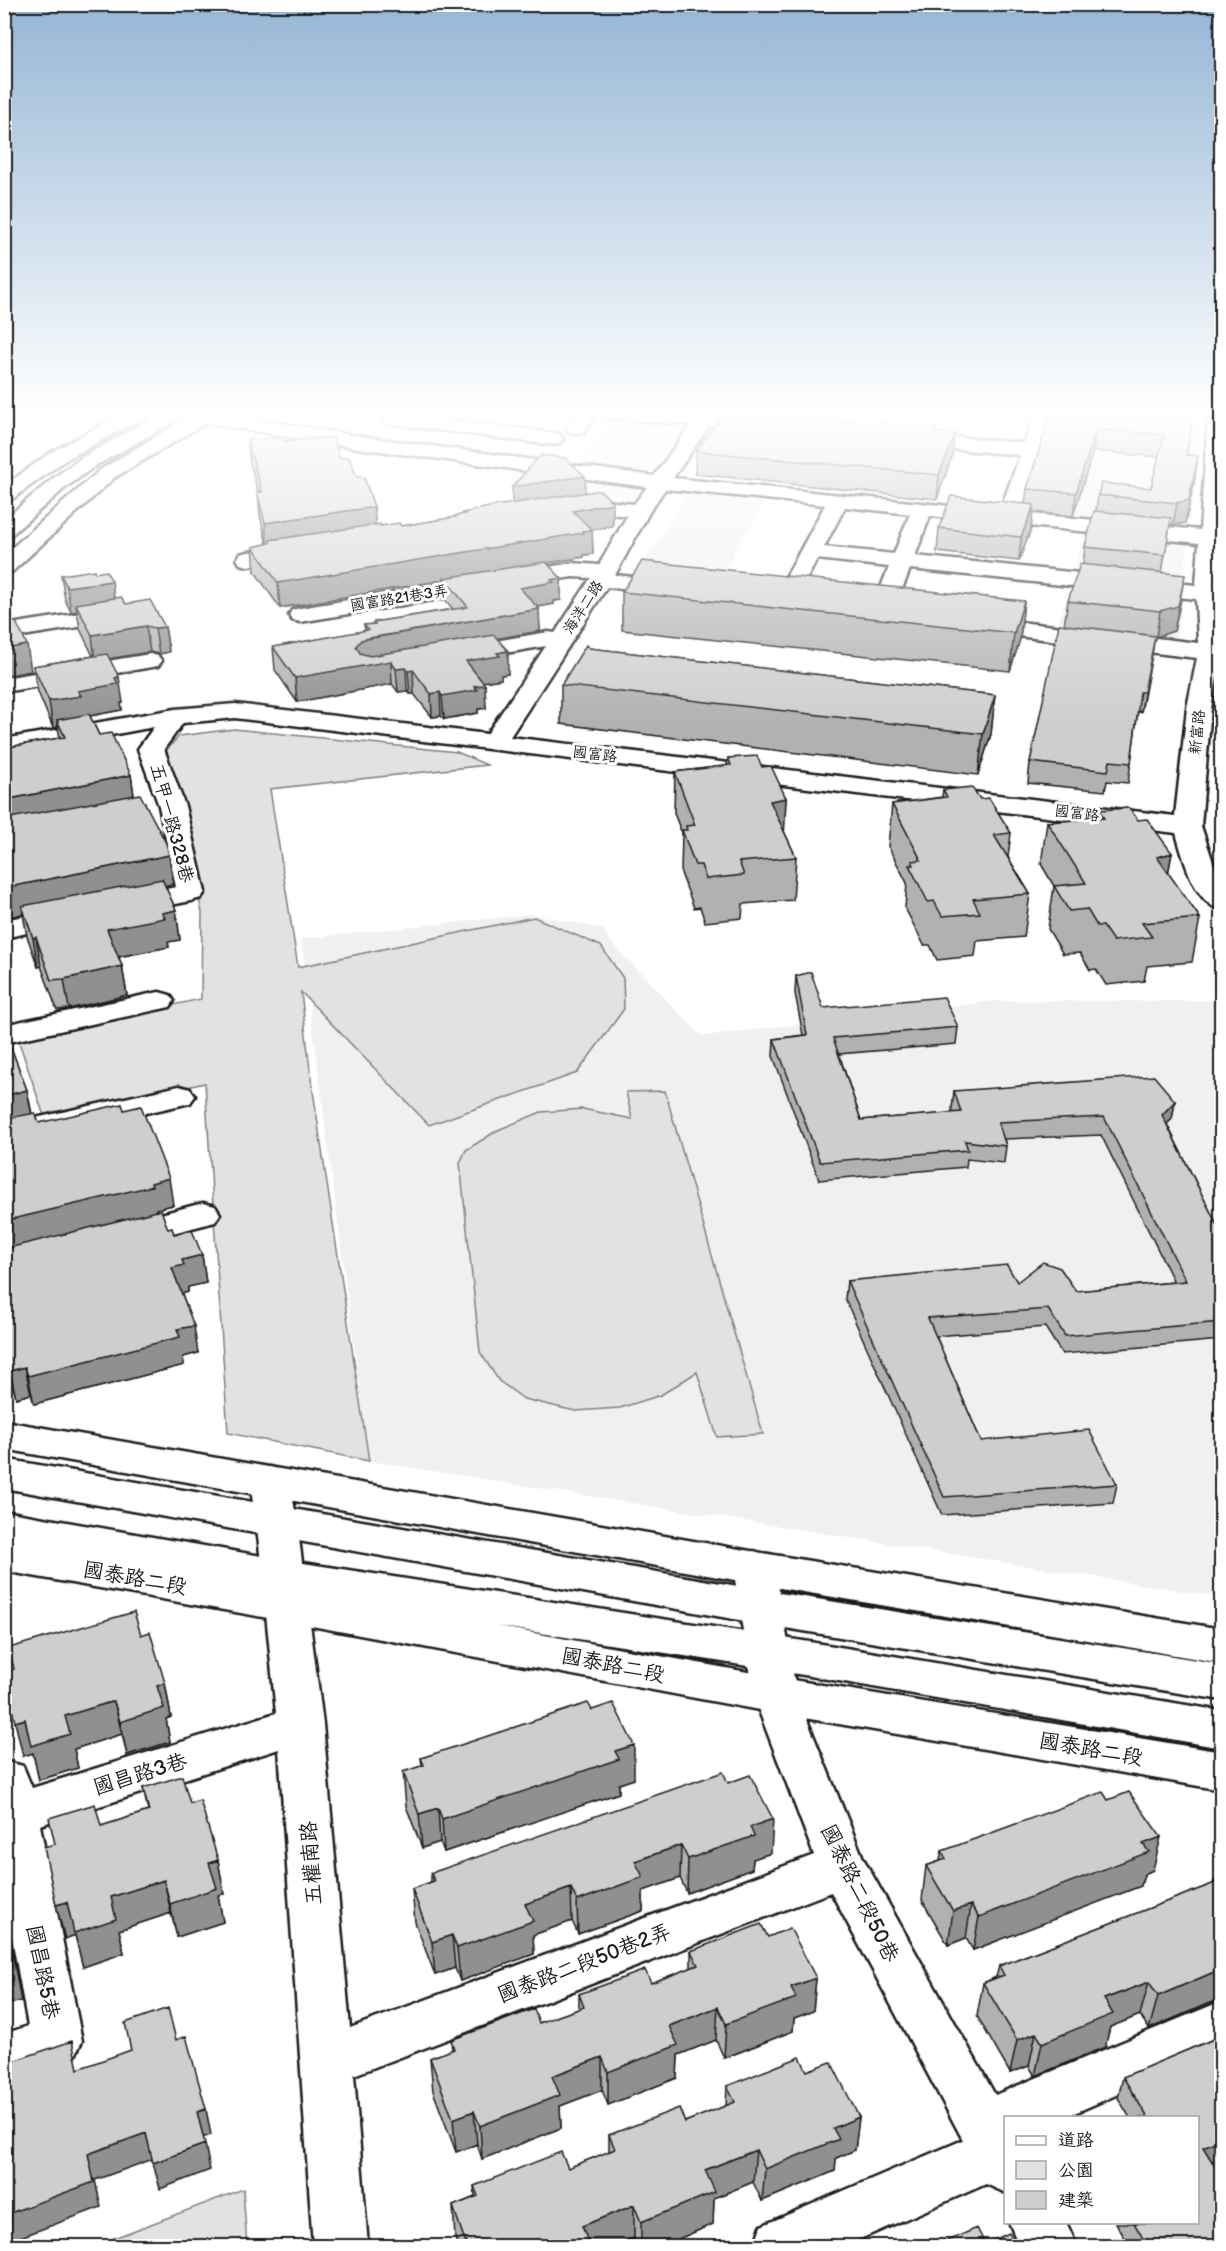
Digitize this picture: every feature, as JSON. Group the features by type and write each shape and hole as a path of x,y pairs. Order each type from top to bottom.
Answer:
{"street":[{"path":"6,528 19,517"},
{"path":"4,567 60,517"},
{"name":"海洋二路","path":"495,741 562,641 637,517"},
{"path":"761,598 795,602 810,552 829,517"},
{"path":"906,615 871,611 902,561 919,517"},
{"path":"1019,517 1215,538"},
{"name":"新富路","path":"1216,517 1207,593 1212,664 1210,709 1187,826 1204,878 1221,902"},
{"path":"6,528 45,531"},
{"path":"248,559 318,549"},
{"path":"810,552 1207,593"},
{"name":"國富路21巷3弄","path":"300,615 573,570 692,591"},
{"path":"4,632 120,614"},
{"path":"952,621 1212,664"},
{"path":"442,658 548,639 562,641"},
{"path":"4,685 150,661"},
{"name":"國富路","path":"4,747 175,716 247,712 1187,826"},
{"name":"五甲一路328巷","path":"4,929 191,892 161,809 151,749 175,716"},
{"path":"4,1034 159,1001"},
{"path":"4,1135 179,1096"},
{"path":"93,1242 203,1214"},
{"name":"國泰路二段","path":"4,1435 274,1502 764,1630 1221,1730"},
{"name":"國泰路二段","path":"4,1473 274,1502"},
{"name":"五權南路","path":"274,1502 301,1724 340,2247"},
{"name":"國泰路二段","path":"4,1526 284,1590"},
{"name":"國泰路二段","path":"4,1555 284,1590 764,1630 1221,1682"},
{"name":"國泰路二段","path":"764,1630 1221,1646"},
{"name":"國泰路二段","path":"764,1630 1221,1771"},
{"name":"國泰路二段50巷","path":"764,1630 842,1866 995,2148"},
{"name":"國昌路3巷","path":"9,1797 301,1724"},
{"name":"國昌路5巷","path":"4,2058 56,2041 9,1797"},
{"name":"國泰路二段50巷2弄","path":"326,2061 842,1866"},
{"path":"1053,2116 1221,2024"},
{"path":"781,2247 995,2148"},
{"path":"1037,2224 1049,2247"}],"shaded area":[{"path":"673,517 756,517 714,587 637,573"},
{"path":"1025,517 1190,517 1177,640 1057,627 1085,531 1022,525"},
{"path":"532,914 603,929 608,939 701,1036 994,1001 1221,1001 1221,1597 369,1461 301,939"}],"green space":[{"path":"234,729 457,752 487,765 270,789 298,967 534,917 601,946 623,978 624,1009 577,1073 429,1125 301,992 311,1078 369,1461 228,1433 205,1083 45,1119 18,1039 201,999 202,912 166,751 179,736"},
{"path":"665,1091 763,1434 717,1437 697,1372 661,1395 620,1408 575,1411 524,1399 499,1381 480,1352 460,1163 466,1150 498,1130 541,1112 583,1109 632,1119 626,1092"},
{"path":"243,2189 247,2246 93,2246"}],"building":[{"path":"263,517 306,517 265,523"},
{"path":"456,517 579,517 592,530 278,583 253,547 270,543 270,540 380,524 380,526 399,523 401,526"},
{"path":"943,517 1029,517 1021,537 939,528"},
{"path":"1092,517 1171,518 1165,555 1085,547"},
{"path":"642,561 1024,601 1014,633 622,592"},
{"path":"546,562 561,578 551,580 554,582 520,588 539,609 369,638 361,640 356,646 360,653 370,656 494,635 508,651 497,653 500,656 466,661 485,685 474,686 477,690 442,696 440,692 431,694 413,670 396,669 391,661 295,678 273,647 368,630 364,625 375,624 374,622 468,607 444,578"},
{"path":"1080,564 1185,575 1178,606 1160,611 1068,601"},
{"path":"94,570 95,573 106,571 112,581 67,587 61,575"},
{"path":"121,597 126,604 150,600 165,627 146,626 92,635 76,604"},
{"path":"16,622 27,645 4,649 4,623"},
{"path":"1059,624 1155,636 1144,692 1140,692 1131,763 1110,761 1108,771 1030,762"},
{"path":"586,645 589,648 995,695 983,734 561,685"},
{"path":"107,654 119,677 115,678 118,684 78,691 81,696 49,701 33,666"},
{"path":"89,714 99,735 111,733 131,775 4,800 4,748 65,737 57,720"},
{"path":"757,756 762,767 771,766 786,798 770,801 796,857 739,862 744,875 706,879 701,865 695,865 682,830 687,830 686,826 695,825 675,772 731,765 728,758"},
{"path":"972,787 980,799 989,798 1011,833 994,835 1030,894 973,899 980,913 942,916 934,901 928,902 909,865 914,865 912,861 921,860 892,804 947,797 943,790"},
{"path":"140,794 166,843 169,855 4,888 4,819"},
{"path":"1129,808 1138,820 1147,819 1172,853 1157,857 1200,918 1142,923 1152,937 1113,941 1103,926 1097,926 1087,909 1069,911 1054,886 1086,883 1047,822 1104,818 1099,810"},
{"path":"162,879 176,910 162,913 165,918 107,929 122,966 51,980 22,906"},
{"path":"811,972 823,1008 944,997 958,1027 833,1038 861,1120 961,1112 954,1091 1154,1076 1175,1101 1162,1115 1221,1233 1221,1322 1065,1336 1048,1309 928,1318 981,1441 1089,1430 1117,1484 944,1497 847,1281 1007,1265 1017,1282 1043,1262 1060,1268 1076,1291 1186,1281 1104,1117 998,1122 1006,1146 965,1141 968,1150 820,1162 774,1039 807,1035 796,976"},
{"path":"4,1029 27,1090 4,1096"},
{"path":"122,1104 124,1110 141,1106 169,1178 151,1183 152,1186 4,1221 4,1119 35,1113 39,1123"},
{"path":"161,1210 168,1229 172,1228 174,1234 192,1230 202,1255 182,1260 184,1265 172,1268 194,1326 177,1329 180,1337 28,1376 25,1367 10,1371 4,1351 4,1249"},
{"path":"134,1612 141,1635 150,1632 165,1683 157,1686 164,1708 120,1722 114,1701 65,1716 70,1734 31,1746 25,1719 15,1722 4,1675 4,1672 14,1669 9,1648"},
{"path":"588,1703 592,1710 613,1703 634,1745 615,1751 619,1759 442,1819 438,1808 419,1814 403,1772 424,1765 421,1758"},
{"path":"723,1772 728,1783 750,1775 773,1819 750,1827 754,1836 688,1859 681,1845 635,1861 643,1877 577,1901 571,1888 525,1904 533,1921 457,1948 452,1935 432,1942 412,1889 434,1881 431,1873"},
{"path":"182,1776 190,1803 200,1800 218,1860 209,1863 217,1888 170,1904 164,1880 111,1897 116,1919 74,1933 67,1902 56,1905 44,1847 55,1844 49,1818 95,1804 101,1826 149,1811 143,1788"},
{"path":"1103,1792 1108,1800 1129,1792 1161,1837 1143,1844 1149,1852 979,1917 971,1905 953,1911 926,1866 946,1859 942,1851"},
{"path":"1221,1878 1221,1969 1158,1996 1149,1982 1104,1999 1113,2014 1042,2043 1036,2033 1017,2040 983,1983 1004,1975 999,1966 1215,1883 1214,1881"},
{"path":"761,1924 768,1937 790,1928 816,1978 791,1987 796,1998 726,2024 718,2007 669,2026 678,2045 608,2072 602,2057 552,2076 560,2095 480,2126 474,2111 453,2119 430,2058 454,2049 451,2040 534,2009 539,2023 584,2007 579,1994 645,1970 651,1983 698,1965 691,1951"},
{"path":"4,1928 11,1967 4,1970"},
{"path":"168,2008 176,2040 186,2036 206,2109 197,2112 205,2144 153,2163 146,2133 88,2154 94,2182 10,2213 11,2221 4,2224 4,2064 72,2041 78,2069 131,2050 125,2023"},
{"path":"1221,2036 1221,2139 1203,2147 1221,2176 1221,2247 1148,2247 1135,2224 1199,2224 1199,2116 1147,2116 1123,2077"},
{"path":"800,2057 807,2071 831,2062 859,2117 833,2128 839,2139 765,2169 756,2150 705,2170 715,2192 641,2222 634,2205 582,2226 590,2247 467,2247 453,2206 478,2196 474,2186 561,2152 568,2168 615,2149 609,2135 679,2108 685,2122 735,2102 727,2086"},
{"path":"977,2228 985,2244 1009,2233 1017,2247 934,2247"}]}
